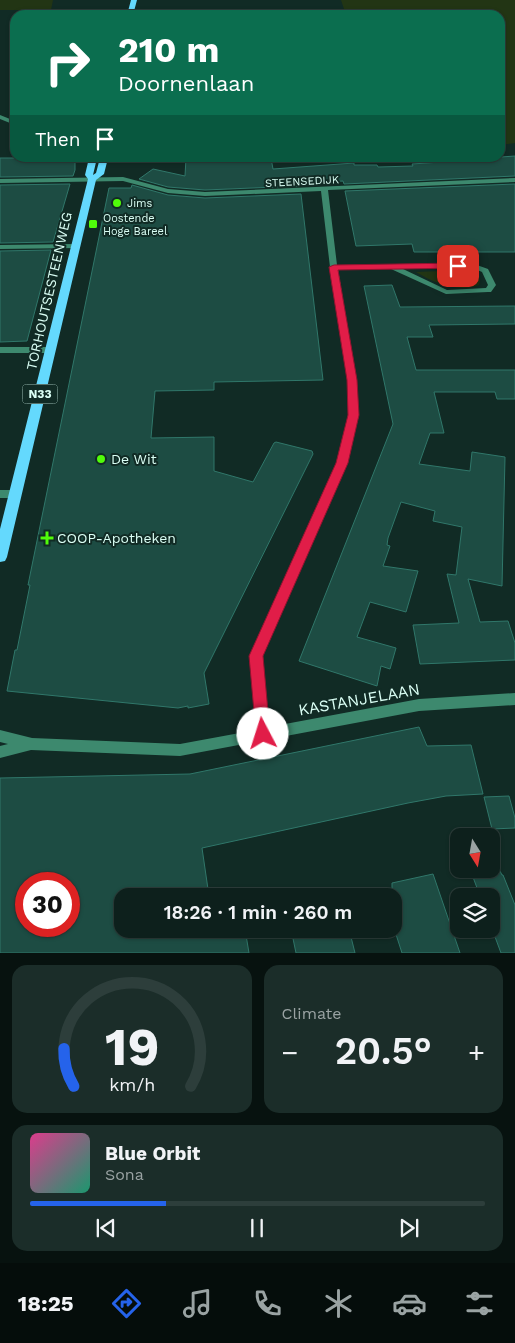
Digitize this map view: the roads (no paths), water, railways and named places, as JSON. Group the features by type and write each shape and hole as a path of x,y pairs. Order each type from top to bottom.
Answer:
{"main road":[{"name":"TORHOUTSESTEENWEG","path":"92,162 88,175 92,179"},
{"name":"TORHOUTSESTEENWEG","path":"0,556 92,179 100,174 103,162"}],"street":[{"name":"STEENSEDIJK","path":"0,181 123,179 168,191 205,194 515,180"},
{"path":"263,734 256,656 342,463 354,415 352,380 324,189"},
{"path":"0,247 75,246"},
{"path":"334,267 474,266 485,271 492,284 488,290 446,292 393,267"},
{"path":"0,350 50,350"},
{"path":"0,494 16,494"},
{"name":"KASTANJELAAN","path":"0,736 32,744 180,750 419,705 515,699"},
{"name":"KASTANJELAAN","path":"0,752 32,744"}],"place":[{"name":"Jims","path":"117,203"},
{"name":"Oostende Hoge Bareel","path":"93,224"},
{"name":"De Wit","path":"101,459"},
{"name":"COOP-Apotheken","path":"47,538"}]}
